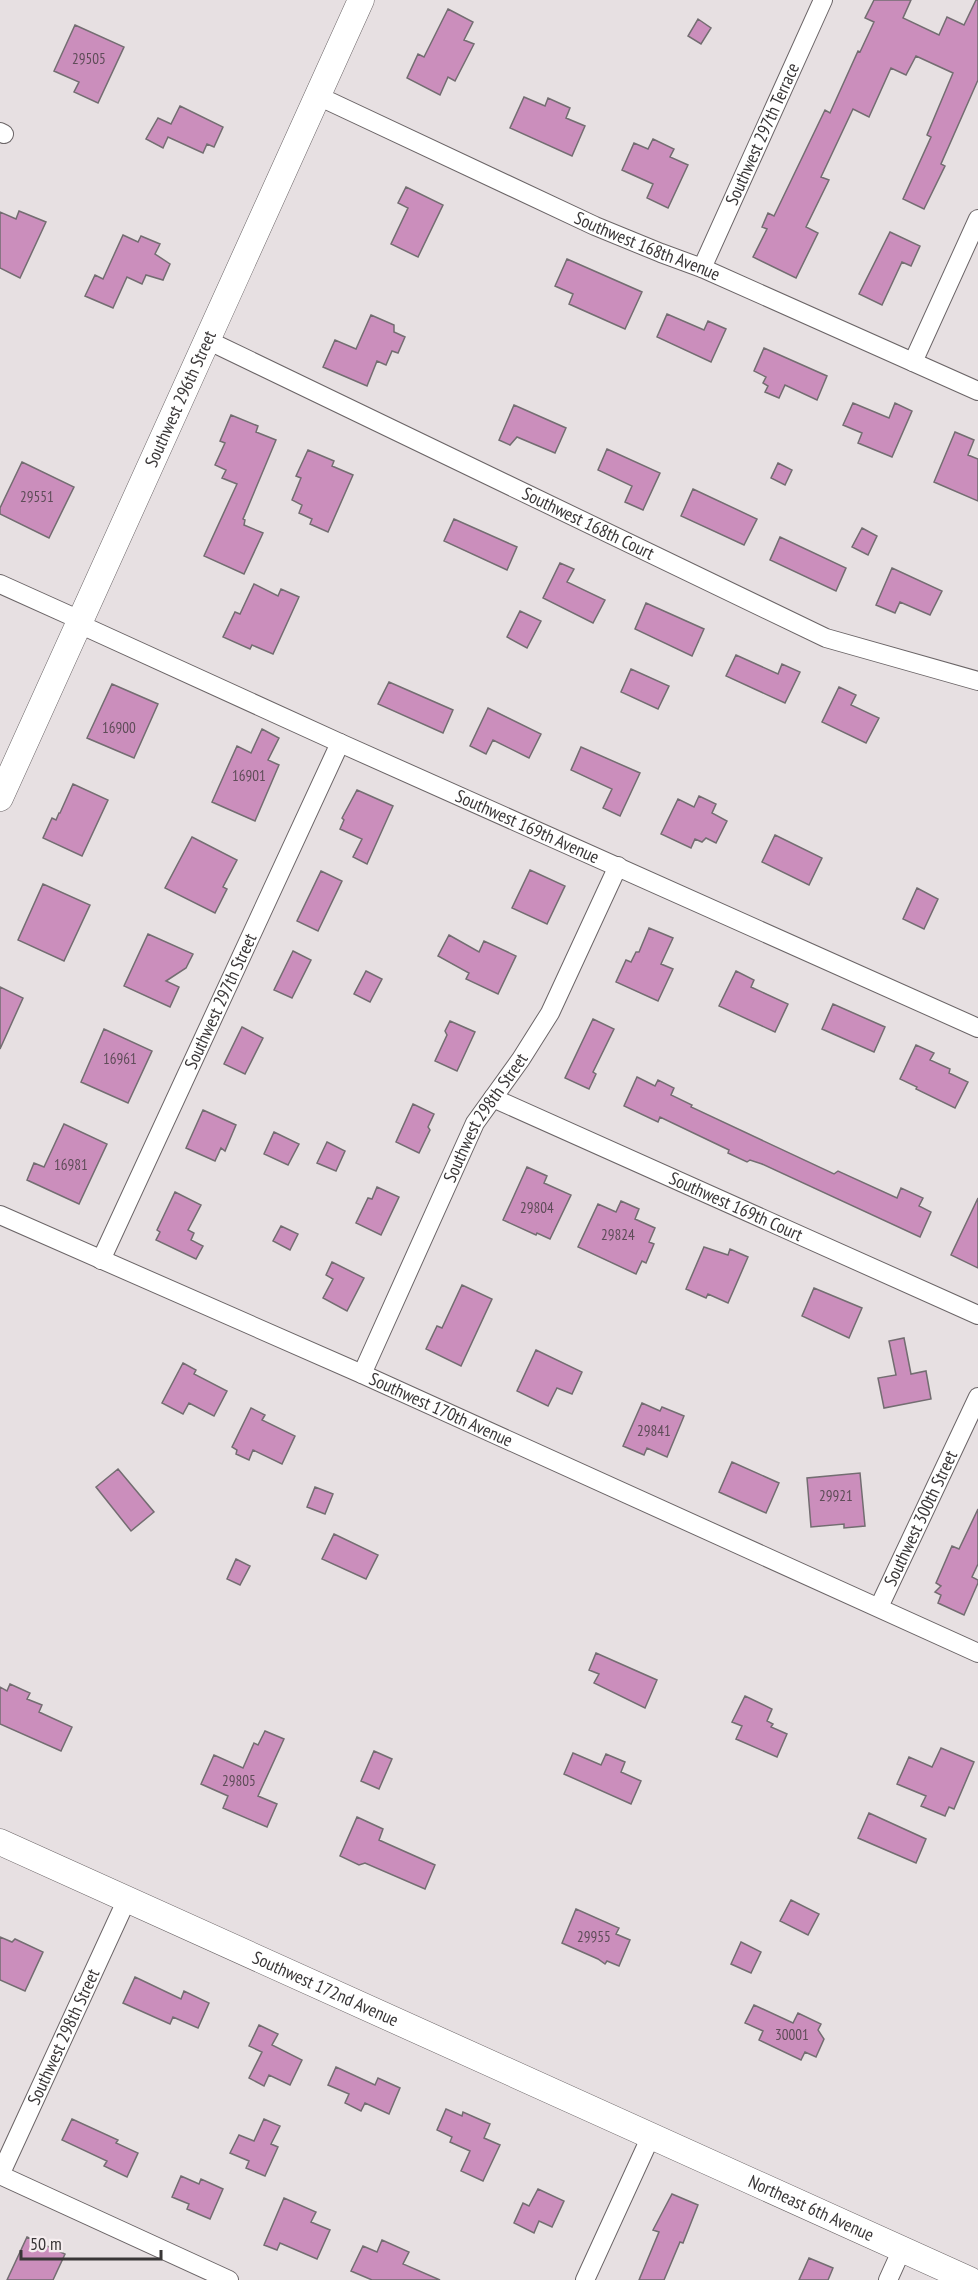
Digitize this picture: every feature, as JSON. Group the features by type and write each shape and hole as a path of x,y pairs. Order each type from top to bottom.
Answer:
{"street":[{"name":"Southwest 296th Street","path":"0,798 361,0"},
{"name":"Southwest 297th Terrace","path":"702,268 823,0"},
{"name":"Southwest 168th Avenue","path":"318,96 595,225 702,268 978,391"},
{"path":"913,362 978,219"},
{"name":"Southwest 168th Court","path":"207,340 826,638 978,681"},
{"name":"Southwest 169th Avenue","path":"0,584 340,743 978,1028"},
{"name":"Southwest 297th Street","path":"101,1260 340,743"},
{"name":"Southwest 298th Street","path":"362,1374 475,1124 550,1013 618,866"},
{"name":"Southwest 169th Court","path":"493,1098 978,1316"},
{"name":"Southwest 170th Avenue","path":"0,1215 362,1374 978,1653"},
{"name":"Southwest 300th Street","path":"879,1607 978,1397"},
{"name":"Southwest 172nd Avenue","path":"0,1842 651,2136"},
{"name":"Southwest 298th Street","path":"0,2175 127,1899"},
{"path":"585,2280 651,2136"},
{"name":"Northeast 6th Avenue","path":"651,2136 970,2280"},
{"path":"0,2175 229,2280"},
{"path":"888,2280 902,2249"}],"building":[{"path":"874,0 911,0 903,18 939,35 947,17 964,25 978,0 978,80 941,164 945,166 924,209 903,199 931,137 927,135 953,73 916,56 906,75 891,68 869,117 853,109 821,177 829,180 806,227 818,233 796,278 753,257 767,229 762,227 768,213 774,216 825,110 830,113 858,51 860,52 874,22 865,18"},
{"path":"448,9 473,22 464,40 474,44 455,81 448,77 440,95 407,78 418,54 424,57"},
{"path":"698,19 711,28 701,44 688,36"},
{"path":"75,25 124,47 98,103 74,92 79,82 54,71"},
{"path":"524,97 545,106 548,98 570,108 566,118 585,126 572,156 510,128"},
{"path":"180,106 223,127 214,147 207,144 203,153 168,137 163,148 146,139 158,118 171,124"},
{"path":"653,139 674,149 670,157 688,165 668,208 647,198 653,184 622,170 634,143 648,149"},
{"path":"406,187 443,205 418,257 391,244 408,208 398,203"},
{"path":"19,211 46,222 20,278 0,268 0,212 16,219"},
{"path":"890,232 920,246 911,266 902,262 882,305 859,294"},
{"path":"123,235 138,242 141,236 160,244 155,254 170,264 163,280 146,275 142,284 127,277 113,308 85,296 95,275 103,279"},
{"path":"567,259 642,292 625,329 569,304 573,294 555,286"},
{"path":"667,314 704,330 708,321 726,329 711,362 657,337"},
{"path":"371,315 394,325 394,332 405,337 398,353 392,351 386,365 377,361 367,386 323,367 335,340 356,349"},
{"path":"764,348 827,376 817,400 785,385 779,398 765,392 768,386 763,383 766,377 754,371"},
{"path":"853,403 889,418 895,403 912,411 892,457 858,443 862,433 843,425"},
{"path":"514,405 566,428 555,453 517,437 510,445 499,440"},
{"path":"231,415 258,426 256,432 276,440 243,519 245,520 244,525 263,533 244,574 204,556 237,484 222,478 226,470 215,465 225,443 220,441"},
{"path":"955,432 974,440 968,455 978,459 978,501 934,482"},
{"path":"607,449 660,473 643,510 625,502 632,486 598,470"},
{"path":"308,450 334,461 332,466 353,475 328,532 310,524 312,519 299,513 302,505 292,500 301,478 296,476"},
{"path":"22,462 74,487 49,538 0,514 0,508"},
{"path":"778,463 792,470 785,485 771,478"},
{"path":"693,489 757,519 744,545 681,516"},
{"path":"454,519 517,547 507,570 444,541"},
{"path":"862,528 877,536 868,555 852,547"},
{"path":"780,537 846,568 836,591 770,560"},
{"path":"560,563 574,569 567,582 605,600 593,623 543,598"},
{"path":"892,568 942,591 930,615 900,602 895,613 876,605"},
{"path":"254,584 278,596 281,589 299,597 273,654 252,645 250,649 223,637 235,612 240,614"},
{"path":"646,603 704,629 692,656 635,629"},
{"path":"520,611 541,621 527,648 507,637"},
{"path":"736,655 778,674 782,664 800,672 785,703 726,676"},
{"path":"631,669 669,686 658,709 621,692"},
{"path":"389,682 453,710 443,733 378,704"},
{"path":"112,684 158,704 134,758 87,738"},
{"path":"839,687 856,695 851,705 879,718 866,743 822,722"},
{"path":"488,708 541,734 529,758 493,740 486,754 470,746"},
{"path":"262,729 279,738 268,760 279,765 255,821 212,802 237,746 251,753"},
{"path":"581,747 640,773 620,816 603,808 612,789 571,770"},
{"path":"73,784 108,800 82,856 43,838 52,818 56,820 60,813"},
{"path":"357,790 393,806 367,864 353,857 362,839 340,829 344,820 342,818"},
{"path":"699,796 716,804 712,813 727,821 716,843 706,838 702,842 695,839 691,848 661,834 678,799 694,807"},
{"path":"775,835 822,858 809,885 762,862"},
{"path":"192,837 237,860 223,887 227,889 215,913 165,888"},
{"path":"530,870 565,886 547,924 512,908"},
{"path":"321,871 342,881 318,931 297,921"},
{"path":"43,884 90,905 64,961 18,940"},
{"path":"917,888 938,899 924,929 903,919"},
{"path":"649,928 673,938 661,964 673,969 658,1001 616,982 626,960 631,962 636,952 639,952"},
{"path":"148,934 193,954 186,968 166,981 179,987 170,1007 124,986"},
{"path":"449,935 479,952 484,941 516,956 498,994 466,979 469,973 438,956"},
{"path":"293,951 311,960 292,998 274,990"},
{"path":"366,971 382,979 370,1002 354,994"},
{"path":"736,971 754,980 751,987 788,1004 775,1032 719,1006"},
{"path":"0,987 23,998 0,1049"},
{"path":"833,1004 885,1027 874,1052 822,1029"},
{"path":"593,1019 614,1029 593,1072 596,1074 589,1089 565,1078"},
{"path":"450,1021 475,1032 457,1071 435,1061 447,1035 445,1031"},
{"path":"242,1027 263,1038 245,1074 224,1064"},
{"path":"104,1029 152,1051 128,1103 81,1082"},
{"path":"916,1045 934,1053 930,1060 950,1069 949,1073 968,1082 955,1108 900,1079"},
{"path":"637,1077 655,1086 658,1080 674,1088 671,1095 692,1105 691,1107 834,1174 838,1171 897,1198 901,1188 923,1198 919,1206 931,1212 920,1237 762,1164 750,1160 747,1162 728,1153 729,1150 660,1117 658,1122 624,1106"},
{"path":"413,1104 434,1114 428,1127 430,1130 419,1153 396,1142"},
{"path":"203,1110 236,1125 225,1151 221,1148 215,1161 186,1148"},
{"path":"64,1124 107,1144 79,1204 27,1180 34,1163 44,1167"},
{"path":"274,1132 299,1144 288,1165 264,1154"},
{"path":"327,1142 345,1151 336,1171 317,1163"},
{"path":"527,1167 547,1176 544,1183 571,1195 550,1239 503,1220"},
{"path":"377,1187 399,1197 381,1235 356,1223 368,1198 372,1199"},
{"path":"175,1192 201,1205 188,1230 194,1233 191,1240 203,1246 196,1259 156,1240 160,1232 157,1230"},
{"path":"978,1198 978,1268 951,1255"},
{"path":"621,1201 639,1209 635,1219 655,1228 649,1242 654,1244 646,1263 642,1261 636,1274 578,1247 598,1204 616,1212"},
{"path":"281,1226 298,1234 290,1250 273,1241"},
{"path":"704,1247 728,1255 730,1249 748,1257 728,1303 708,1294 706,1298 686,1289"},
{"path":"332,1262 364,1278 347,1311 323,1298 333,1279 326,1275"},
{"path":"462,1285 492,1299 461,1366 426,1349 437,1326 442,1328"},
{"path":"814,1288 862,1308 849,1338 802,1316"},
{"path":"904,1338 911,1374 926,1371 931,1399 884,1408 878,1378 896,1375 889,1341"},
{"path":"536,1350 582,1372 572,1394 557,1388 548,1406 517,1391"},
{"path":"183,1363 196,1370 194,1374 227,1391 214,1416 189,1403 183,1414 162,1403"},
{"path":"642,1403 660,1411 662,1407 684,1416 667,1457 647,1448 644,1455 623,1446"},
{"path":"251,1408 265,1415 262,1420 295,1436 282,1464 253,1450 249,1460 236,1454 237,1450 232,1447"},
{"path":"732,1462 779,1483 766,1513 719,1492"},
{"path":"118,1469 154,1512 131,1531 96,1487"},
{"path":"860,1473 865,1526 844,1528 844,1524 811,1527 807,1478"},
{"path":"315,1487 333,1494 325,1514 307,1507"},
{"path":"978,1509 978,1564 972,1577 978,1580 978,1583 964,1615 938,1603 941,1595 935,1592 941,1586 936,1583 952,1546 959,1549"},
{"path":"334,1534 378,1555 366,1579 322,1559"},
{"path":"236,1559 250,1566 240,1585 227,1579"},
{"path":"596,1653 657,1680 645,1708 594,1683 599,1674 589,1670"},
{"path":"10,1684 30,1693 27,1699 42,1705 39,1712 72,1727 61,1751 0,1724 0,1687 7,1691"},
{"path":"745,1696 772,1709 767,1721 773,1724 771,1727 787,1734 777,1757 736,1739 742,1726 732,1722"},
{"path":"265,1731 284,1739 258,1796 277,1804 267,1827 223,1808 228,1796 201,1784 214,1755 243,1768 254,1743 258,1745"},
{"path":"941,1748 974,1762 954,1809 949,1807 945,1816 921,1806 926,1796 897,1784 909,1757 932,1767"},
{"path":"374,1751 392,1759 379,1789 361,1781"},
{"path":"573,1753 601,1765 606,1754 625,1762 621,1772 641,1781 631,1804 564,1774"},
{"path":"869,1813 926,1839 916,1863 858,1838"},
{"path":"357,1817 383,1829 379,1840 435,1865 425,1889 365,1863 359,1865 340,1856"},
{"path":"791,1900 819,1914 808,1935 780,1921"},
{"path":"576,1909 619,1928 616,1934 630,1940 619,1966 607,1961 605,1964 562,1943"},
{"path":"0,1937 12,1942 15,1939 43,1952 25,1991 0,1980"},
{"path":"741,1942 761,1952 751,1973 731,1964"},
{"path":"135,1977 181,1999 184,1991 209,2003 198,2028 173,2017 170,2024 123,2003"},
{"path":"754,2005 793,2023 798,2013 821,2024 818,2030 824,2039 816,2057 805,2052 801,2060 759,2040 763,2031 745,2023"},
{"path":"259,2025 278,2034 272,2045 302,2060 290,2085 269,2075 264,2086 249,2078 262,2052 249,2046"},
{"path":"336,2067 375,2085 378,2078 400,2088 389,2114 365,2103 361,2111 345,2103 349,2094 328,2085"},
{"path":"446,2109 462,2116 463,2112 490,2124 484,2138 500,2145 483,2181 461,2171 470,2151 450,2142 452,2137 437,2130"},
{"path":"72,2119 118,2140 116,2143 138,2153 127,2177 104,2166 107,2161 62,2140"},
{"path":"264,2119 280,2126 271,2144 278,2147 265,2176 246,2168 249,2161 230,2153 239,2135 254,2141"},
{"path":"181,2176 199,2184 201,2179 223,2189 210,2219 187,2209 189,2204 172,2197"},
{"path":"538,2189 564,2201 552,2227 539,2221 534,2233 514,2223 523,2203 529,2206"},
{"path":"672,2194 698,2205 683,2243 680,2242 664,2280 639,2280 659,2232 653,2230"},
{"path":"284,2198 316,2212 311,2222 330,2230 317,2259 280,2243 277,2250 264,2245"},
{"path":"27,2237 65,2254 53,2280 7,2280"},
{"path":"382,2240 409,2252 403,2264 440,2280 372,2280 351,2271 363,2246 377,2252"},
{"path":"809,2258 833,2268 828,2280 799,2280"}]}
